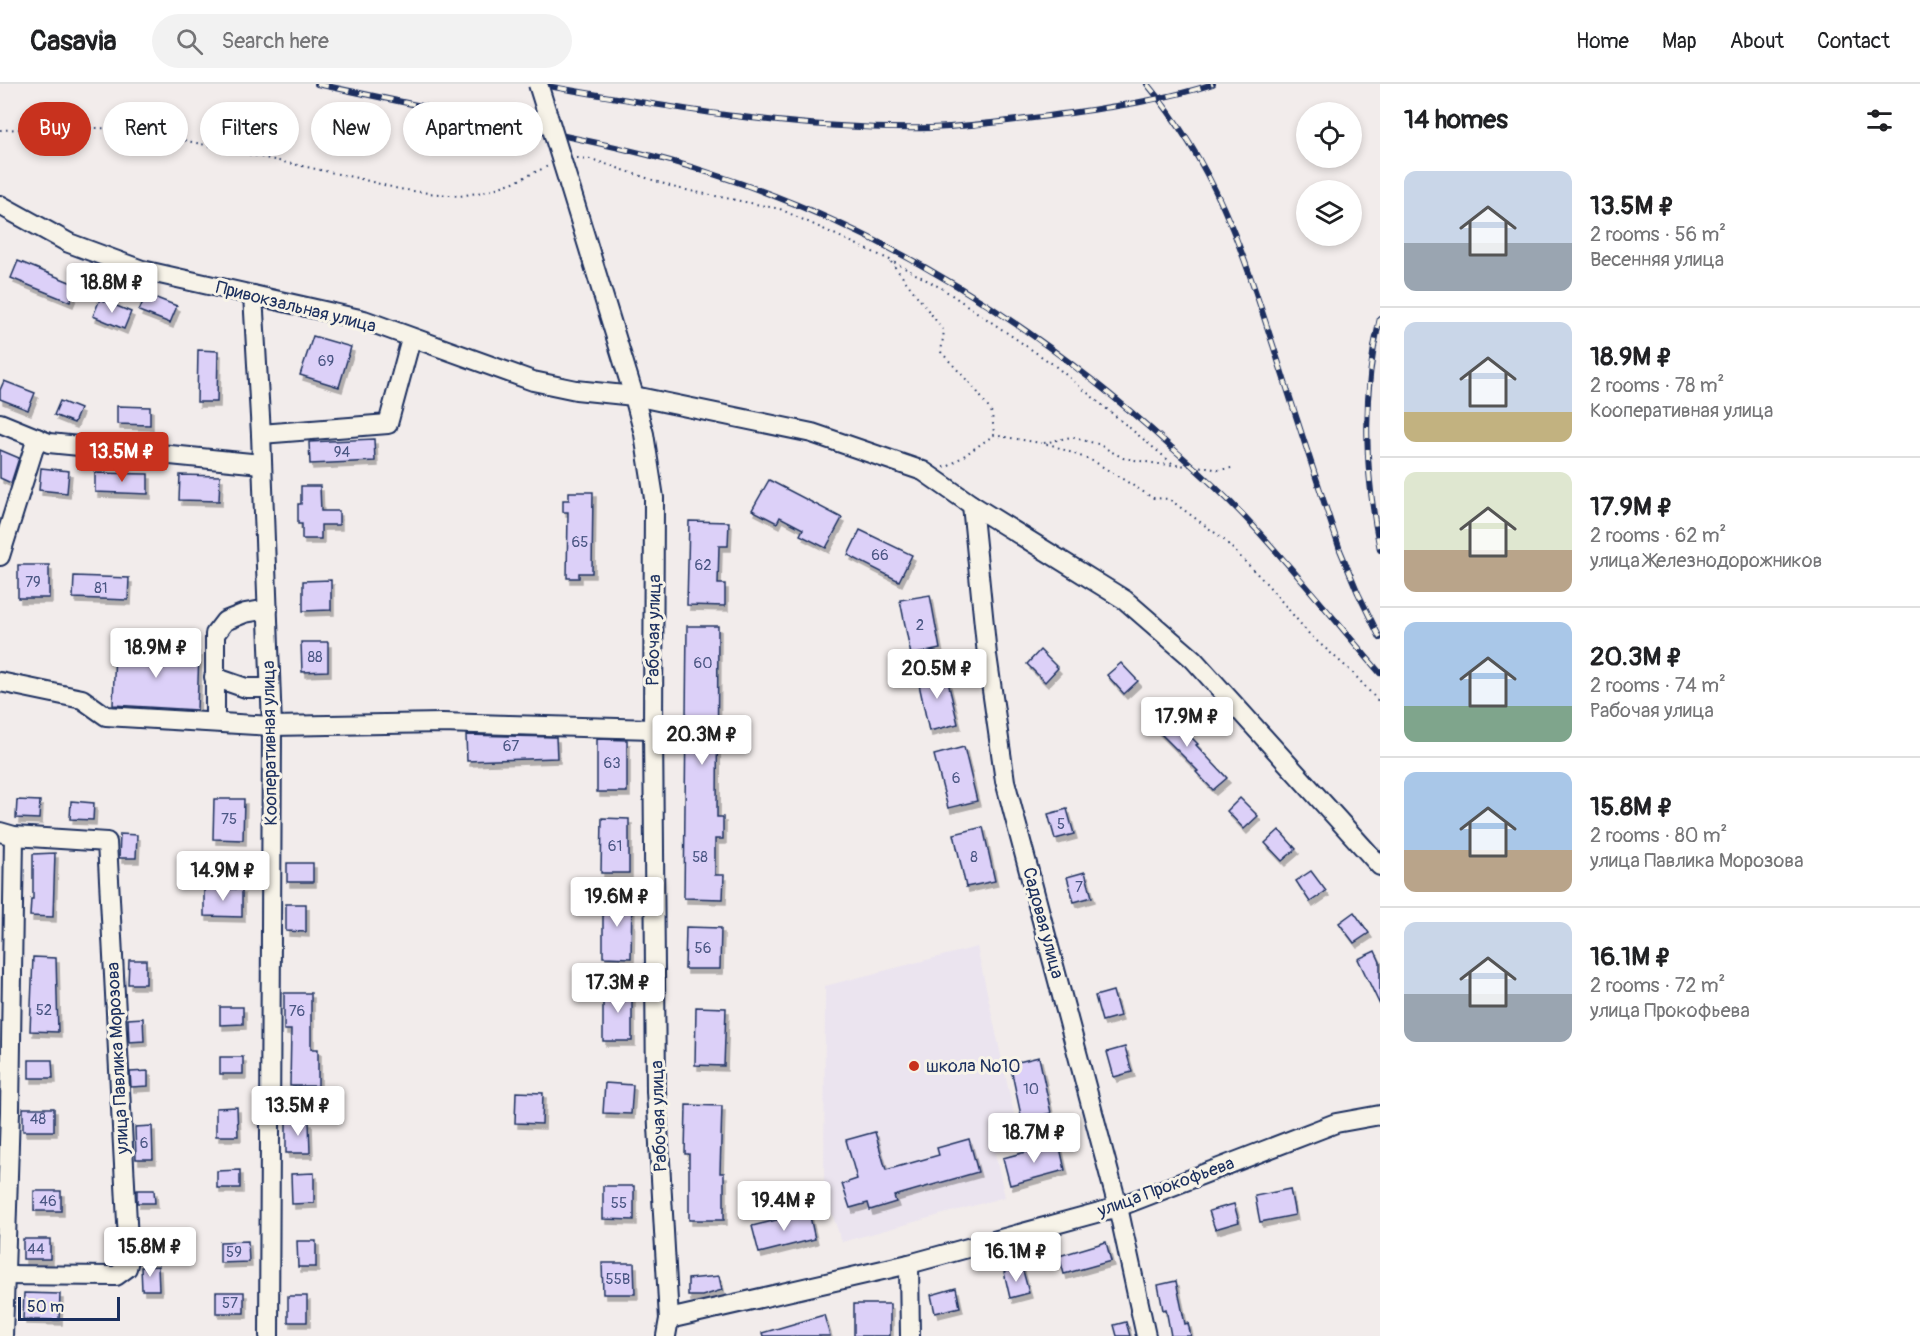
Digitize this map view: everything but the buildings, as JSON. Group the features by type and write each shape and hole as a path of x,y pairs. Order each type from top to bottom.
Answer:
{"street":[{"name":"Рабочая улица","path":"538,84 634,396 644,434 654,498 656,1091 668,1327"},
{"name":"Привокзальная улица","path":"0,205 69,243 142,270 364,320 411,339 533,381 576,390 634,396 812,433 923,471 972,505 1125,600 1194,658 1380,866"},
{"name":"Кооперативная улица","path":"253,295 261,434 272,726 269,1336"},
{"path":"261,434 388,424 411,339"},
{"path":"0,423 49,444 261,464"},
{"path":"0,556 37,438"},
{"name":"Садовая улица","path":"972,505 987,656 1005,781 1118,1208 1146,1336"},
{"path":"215,722 215,634 225,621 245,613 268,609"},
{"path":"214,677 246,688 270,688"},
{"path":"0,682 82,699 106,716 272,726 442,723 653,729"},
{"path":"3,1336 2,1275 10,1111 7,834"},
{"name":"улица Павлика Морозова","path":"2,1275 102,1278 123,1273 129,1260 107,842 7,834"},
{"name":"улица Прокофьева","path":"668,1327 1118,1208 1336,1123 1380,1115"},
{"path":"909,1264 910,1336"}],"path":[{"path":"0,130 63,127 132,129 399,189 460,196 498,187 554,164"},
{"path":"575,158 591,159 676,188 780,209 890,260 943,289 1054,365 1173,464"},
{"path":"890,260 944,331 941,352 976,390 992,413 994,435"},
{"path":"923,471 949,466 994,435 1052,445 1095,462 1153,498 1169,499 1222,538 1267,584 1310,634 1351,671 1380,703"},
{"path":"1041,444 1071,437 1098,444 1123,458 1208,467 1217,470 1232,468"}],"shaded area":[{"name":"школа №10","path":"977,947 1021,1146 995,1153 1005,1197 842,1242 824,1191 825,986"}],"railway":[{"path":"317,84 646,154 716,175 779,198 840,224 900,254 958,287 1014,323 1121,403 1215,487 1247,519 1380,673"},
{"path":"536,84 732,116 831,126 881,128 966,126 1071,113 1161,98 1213,84"},
{"path":"1147,84 1191,145 1224,208 1249,274 1340,550 1380,638"},
{"path":"1380,318 1370,376 1367,434 1371,492 1380,550"}],"place":[{"name":"школа №10","path":"914,1066"}]}
